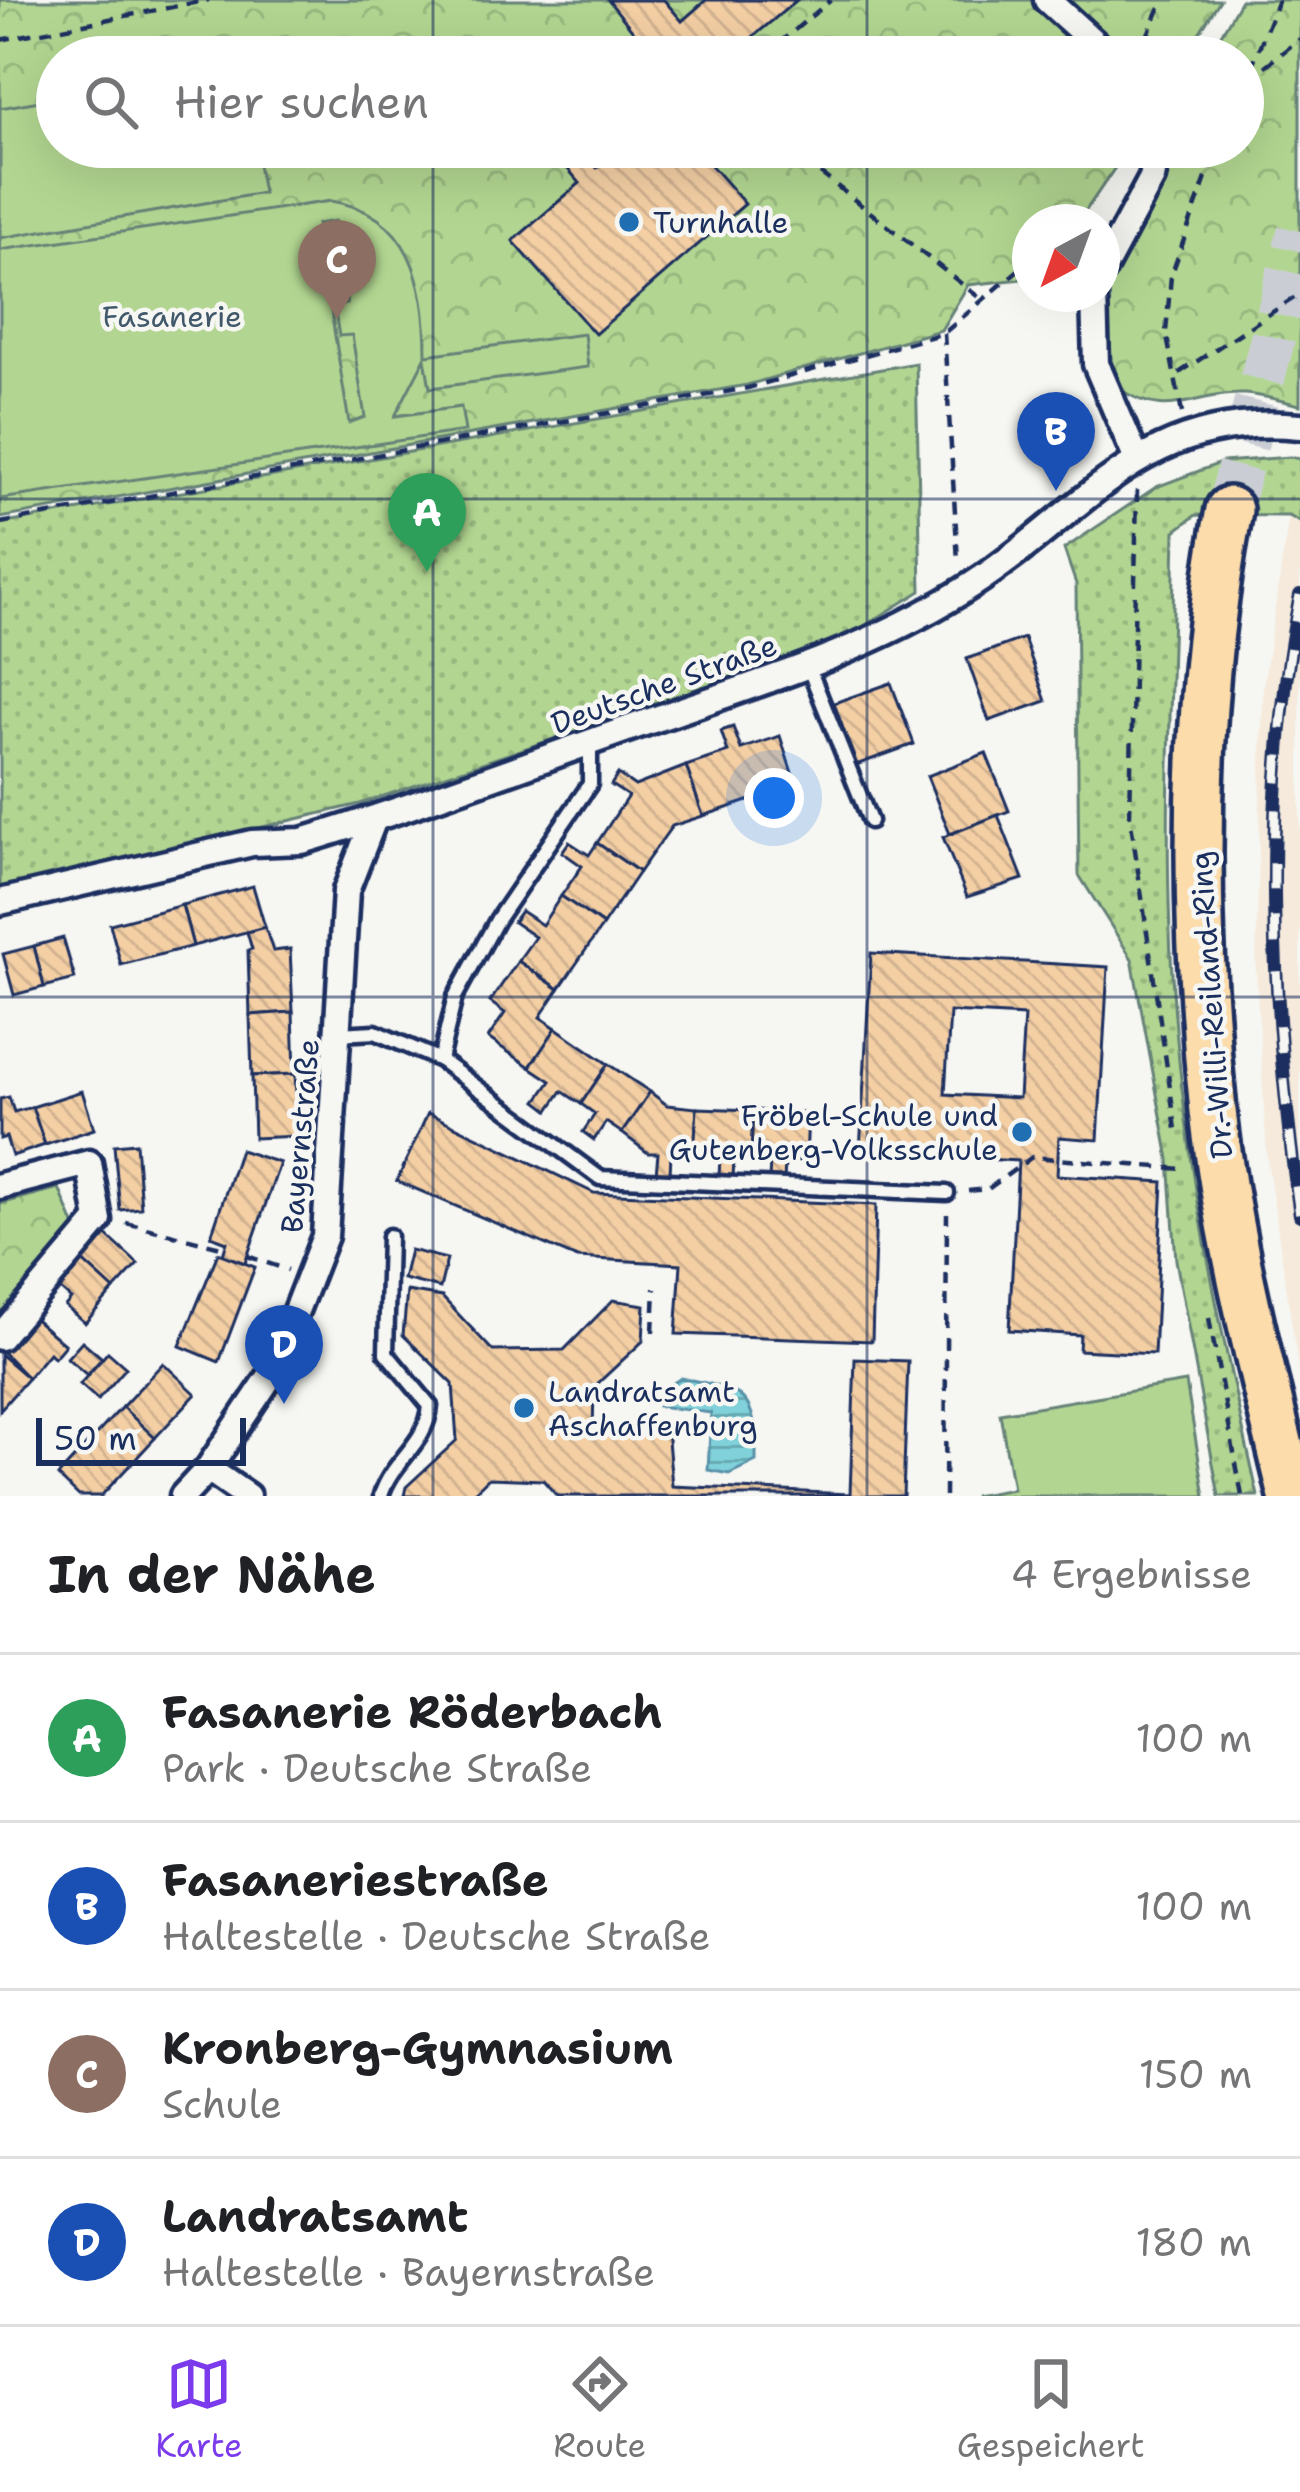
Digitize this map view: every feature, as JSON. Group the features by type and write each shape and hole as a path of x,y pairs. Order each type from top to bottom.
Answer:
{"highway":[{"name":"Dr.-Willi-Reiland-Ring","path":"1229,510 1211,608 1197,863 1214,1113 1239,1262 1292,1496"}],"street":[{"path":"1047,0 1087,36"},
{"path":"1120,238 1154,168"},
{"path":"1095,312 1096,364 1137,460"},
{"name":"Deutsche Straße","path":"0,902 251,843 302,842 808,665 960,593 1137,460 1185,434 1258,423 1300,426"},
{"name":"Bayernstraße","path":"183,1496 208,1469 271,1375 326,1236 346,891 374,819"},
{"path":"0,1186 89,1163 99,1220 0,1336"},
{"path":"208,1469 248,1496"}],"lane":[{"path":"808,665 870,821"},
{"path":"440,1060 455,998 497,920 590,784 590,742"},
{"path":"339,1034 375,1032 440,1060 600,1178 947,1193"},
{"path":"381,1496 385,1482 428,1428 430,1406 386,1353 389,1236"}],"path":[{"path":"0,40 209,0"},
{"path":"787,36 831,0"},
{"path":"1147,36 1163,0"},
{"path":"1263,36 1278,0"},
{"path":"1264,68 1300,39"},
{"path":"814,168 982,299"},
{"path":"1185,434 1166,332 1171,276 1210,168"},
{"path":"0,523 748,388 944,333 1012,275"},
{"path":"1177,374 1300,294"},
{"path":"944,333 960,593"},
{"path":"945,1496 947,1193 988,1189 1031,1157 1182,1169"},
{"path":"99,1220 146,1225 225,1248"},
{"path":"247,1256 310,1278"},
{"path":"653,1332 655,1288"}],"shaded area":[{"path":"1289,516 1300,522 1300,1379 1267,1158 1256,970 1263,688"}],"green space":[{"name":"Fasanerie","path":"0,0 1220,0 1197,36 36,36 36,168 1115,168 1090,204 1012,204 1012,280 968,285 941,330 747,385 0,518"},
{"path":"1241,0 1300,0 1300,405 1244,394 1167,405 1136,398 1118,388 1105,340 1105,312 1120,312 1120,262 1165,168 1264,168 1264,36 1220,36"},
{"path":"36,102 36,168 259,168 263,193 0,238 0,108"},
{"path":"331,201 380,220 409,256 423,303 426,355 584,334 588,367 430,388 425,358 395,416 461,407 465,431 0,499 0,250","holes":["335,221 347,304 334,306 339,336 352,335 365,417 349,423 317,224"]},
{"path":"916,363 921,591 833,645 360,804 0,889 0,524"},
{"path":"1300,459 1300,522 1289,516 1196,515 1175,531 1168,827 1174,1004 1196,1190 1258,1496 1219,1496 1176,1260 1169,1159 1132,959 1079,875 1076,584 1064,549 1156,487 1223,462"},
{"path":"59,1188 77,1232 0,1325 0,1204"},
{"path":"1186,1382 1205,1496 973,1496 1013,1489 1000,1413"}],"water":[{"path":"681,1378 719,1386 742,1398 754,1421 756,1461 729,1474 708,1470 711,1413 658,1406 661,1391"}],"building":[{"path":"608,0 664,0 682,21 706,0 797,0 754,36 637,36"},
{"name":"Turnhalle","path":"567,168 713,168 745,204 595,334 513,241 580,183"},
{"path":"1024,638 1046,701 989,721 967,659"},
{"path":"891,683 914,744 856,765 834,703"},
{"path":"733,727 741,749 780,736 796,785 703,816 686,766 728,752 721,731"},
{"path":"986,753 1009,811 950,834 927,776"},
{"path":"686,766 703,816 672,826 639,872 597,843 628,796 611,785 618,774 635,786"},
{"path":"998,815 1023,879 967,897 943,837"},
{"path":"569,842 589,855 597,843 639,872 603,925 561,896 582,866 562,852"},
{"path":"253,886 265,927 193,946 182,905"},
{"path":"561,896 603,925 559,989 518,961 535,937 513,922 521,911 542,925"},
{"path":"182,905 193,946 121,965 110,924"},
{"path":"265,927 273,951 290,949 293,1012 250,1015 248,950 252,949 247,932"},
{"path":"63,938 75,979 44,987 34,946"},
{"path":"34,946 44,987 14,995 3,954"},
{"path":"871,953 1108,967 1098,1140 1059,1137 1057,1175 1163,1182 1154,1354 1079,1350 1080,1335 1009,1330 1018,1161 860,1152","holes":["950,1012 1024,1016 1019,1098 945,1094"]},
{"path":"518,961 559,989 540,1017 556,1028 530,1067 488,1038 505,1013 490,1002"},
{"path":"293,1012 295,1074 252,1076 250,1015"},
{"path":"556,1028 608,1064 581,1104 562,1091 549,1110 537,1101 551,1081 530,1067"},
{"path":"608,1064 650,1092 622,1133 606,1122 594,1140 583,1132 595,1114 581,1104"},
{"path":"295,1074 298,1136 254,1138 252,1076"},
{"path":"82,1091 94,1129 45,1145 32,1107"},
{"path":"650,1092 667,1105 697,1108 694,1155 671,1153 670,1175 656,1174 658,1153 648,1153 622,1133"},
{"path":"9,1097 14,1112 32,1107 45,1145 12,1156 6,1137 0,1139 0,1099"},
{"path":"697,1108 753,1110 751,1159 734,1158 733,1178 719,1178 720,1156 694,1155"},
{"path":"753,1110 808,1113 806,1161 785,1160 784,1182 769,1181 770,1160 751,1159"},
{"path":"428,1113 594,1193 876,1205 872,1341 676,1334 681,1264 577,1258 397,1181"},
{"path":"136,1143 141,1208 120,1210 114,1145"},
{"path":"240,1150 280,1163 245,1263 223,1255 227,1242 211,1236"},
{"path":"102,1231 138,1264 114,1290 79,1258"},
{"path":"410,1250 447,1259 440,1288 403,1279"},
{"path":"218,1253 255,1267 219,1362 180,1346"},
{"path":"79,1258 114,1290 85,1323 65,1306 71,1299 54,1284"},
{"name":"Landratsamt Aschaffenburg","path":"407,1291 442,1297 493,1351 564,1350 613,1300 645,1305 643,1341 594,1387 593,1433 667,1428 672,1486 850,1494 855,1359 908,1361 903,1496 557,1496 543,1480 489,1478 470,1496 404,1496 406,1487 457,1440 453,1384 403,1335"},
{"path":"30,1315 65,1345 54,1358 49,1353 28,1378 0,1349"},
{"path":"82,1341 102,1358 87,1375 67,1358"},
{"path":"108,1352 126,1368 98,1400 80,1384"},
{"path":"0,1354 28,1378 0,1410"},
{"path":"163,1363 196,1394 155,1438 122,1407"},
{"path":"122,1407 155,1438 101,1496 79,1496 58,1476"}],"tunnel":[{"path":"1229,510 1300,231"}],"railway":[{"path":"1300,595 1279,749 1274,905 1282,1061 1300,1215"}],"place":[{"name":"Turnhalle","path":"629,222"},
{"name":"Kronberg-Gymnasium","path":"337,319"},
{"name":"Fasaneriestraße","path":"1056,491"},
{"name":"Fasanerie Röderbach","path":"427,572"},
{"name":"Fröbel-Schule und Gutenberg-Volksschule","path":"1022,1132"},
{"name":"Landratsamt","path":"284,1404"},
{"name":"Landratsamt Aschaffenburg","path":"524,1408"}]}
